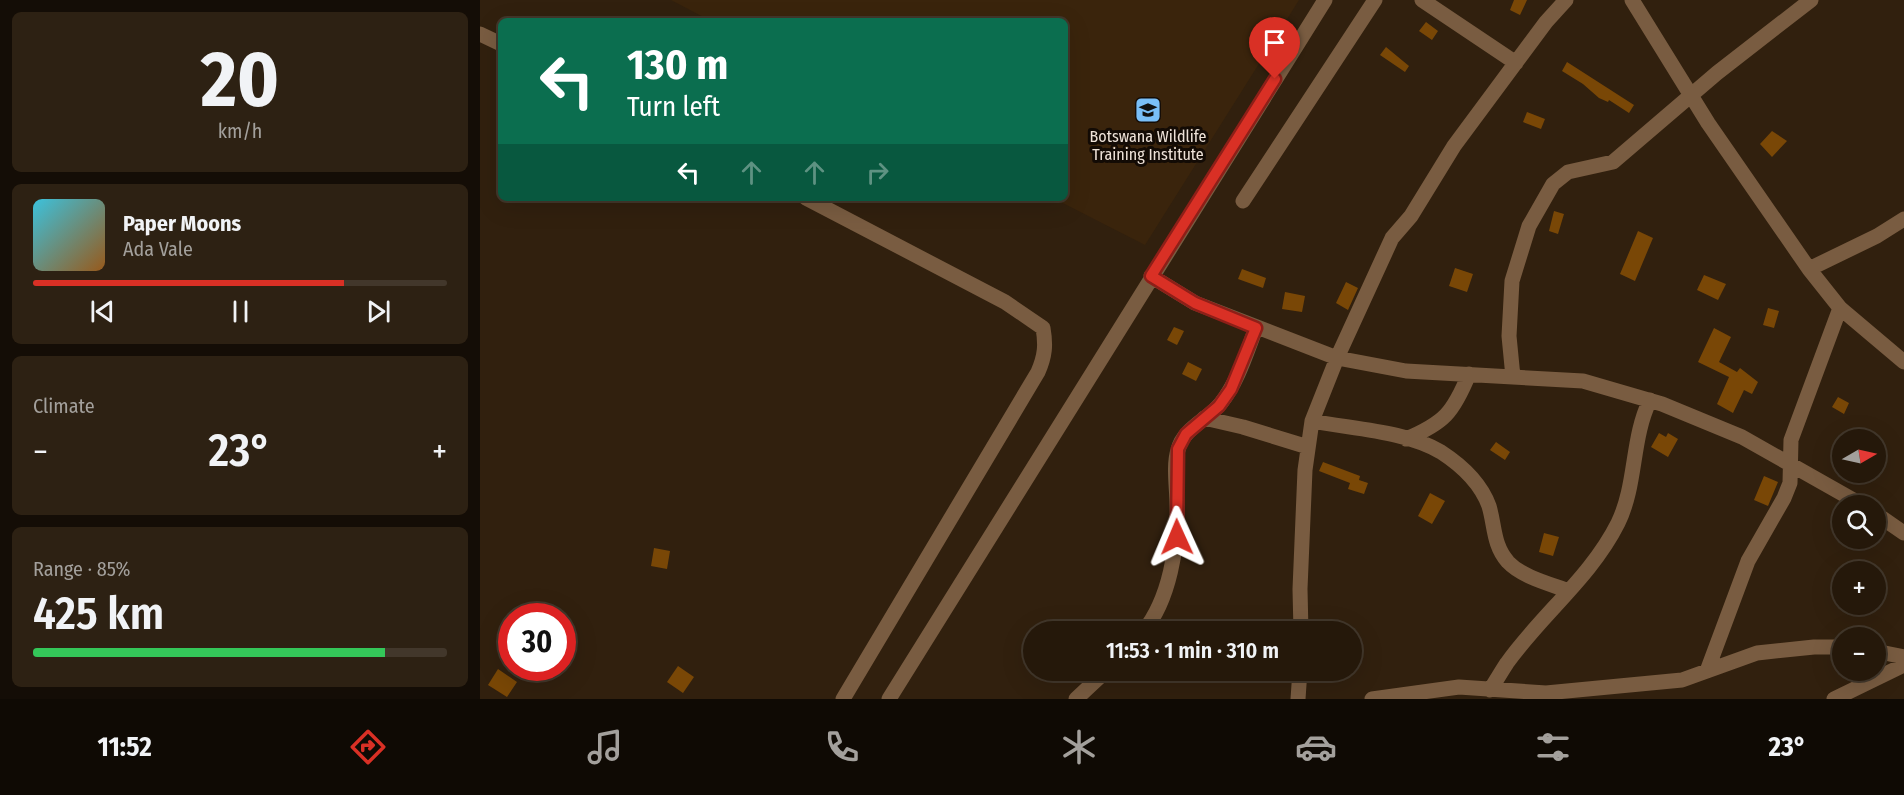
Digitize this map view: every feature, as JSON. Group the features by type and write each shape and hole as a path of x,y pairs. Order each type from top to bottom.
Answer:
{"street":[{"path":"889,699 1325,0"},
{"path":"1243,201 1375,0"},
{"path":"1422,0 1516,63"},
{"path":"1301,621 1300,589 1308,447 1312,421 1337,358 1392,238 1411,216 1454,146 1546,22 1566,0"},
{"path":"1632,0 1692,94 1707,123 1809,269 1840,308 1904,362"},
{"path":"1513,377 1509,336 1512,281 1529,226 1552,183 1568,172 1613,162 1692,94 1811,0"},
{"path":"480,34 498,43"},
{"path":"812,201 1005,302 1036,321 1043,328 1046,343 1045,356 1038,372 843,699"},
{"path":"1809,269 1877,236 1904,219"},
{"path":"1151,276 1195,303 1337,358 1406,371 1583,381 1650,400 1732,433 1844,495"},
{"path":"1707,671 1748,561 1785,498 1790,483 1791,440 1840,308"},
{"path":"1151,621 1155,616 1174,555 1177,537 1178,449 1186,434 1219,406 1231,389 1256,328"},
{"path":"1406,439 1432,428 1447,416 1462,392 1469,374"},
{"path":"1490,690 1508,662 1600,553 1617,524 1629,498 1642,416 1650,400"},
{"path":"1204,418 1243,427 1308,447"},
{"path":"1312,421 1406,439 1440,452 1462,468 1479,486 1489,506 1496,544 1509,563 1530,576 1569,591"},
{"path":"1886,521 1904,533"},
{"path":"1372,699 1459,687 1546,693 1682,680 1757,653 1832,647"},
{"path":"1886,653 1904,657"},
{"path":"1834,699 1904,664"},
{"path":"1076,699 1095,681"},
{"path":"1298,699 1299,681"}],"shaded area":[{"name":"Botswana Wildlife Training Institute","path":"671,0 1299,0 1145,245 1059,201 1068,201 1068,18 705,18"}],"building":[{"path":"1514,0 1527,0 1520,15 1510,10"},
{"path":"1426,22 1438,31 1432,40 1419,31"},
{"path":"1386,47 1409,66 1405,72 1380,55"},
{"path":"1567,62 1634,105 1629,113 1609,100 1608,102 1599,98 1583,84 1562,71"},
{"path":"1527,112 1545,119 1541,129 1523,122"},
{"path":"1772,131 1787,141 1772,157 1760,144"},
{"path":"1554,211 1564,214 1558,234 1549,231"},
{"path":"1638,231 1653,238 1635,281 1620,274"},
{"path":"1455,268 1473,274 1467,292 1449,286"},
{"path":"1242,269 1266,278 1263,288 1238,279"},
{"path":"1704,275 1726,284 1718,300 1697,290"},
{"path":"1346,282 1358,288 1348,310 1336,303"},
{"path":"1285,292 1305,296 1302,312 1282,309"},
{"path":"1768,308 1779,311 1774,328 1763,325"},
{"path":"1174,327 1184,331 1177,345 1167,340"},
{"path":"1714,328 1731,337 1719,362 1737,372 1740,368 1758,382 1752,394 1744,390 1733,413 1717,404 1729,377 1698,362"},
{"path":"1188,362 1202,369 1196,381 1182,374"},
{"path":"1838,397 1849,403 1844,414 1832,407"},
{"path":"1659,433 1666,437 1668,433 1678,439 1668,457 1651,447"},
{"path":"1496,442 1510,452 1505,460 1490,450"},
{"path":"1323,462 1360,476 1359,480 1368,483 1364,494 1348,489 1350,483 1319,471"},
{"path":"1764,476 1778,482 1768,506 1754,500"},
{"path":"1430,493 1445,501 1432,524 1418,516"},
{"path":"1544,533 1559,537 1553,556 1539,552"},
{"path":"654,548 670,551 667,569 651,566"},
{"path":"678,666 694,677 683,693 667,682"},
{"path":"498,669 498,681 517,682 507,697 488,685"}],"place":[{"name":"Botswana Wildlife Training Institute","path":"1148,110"}],"route":[{"path":"1177,537 1178,449 1186,434 1219,406 1231,389 1256,328 1195,303 1151,276 1275,79"}]}
